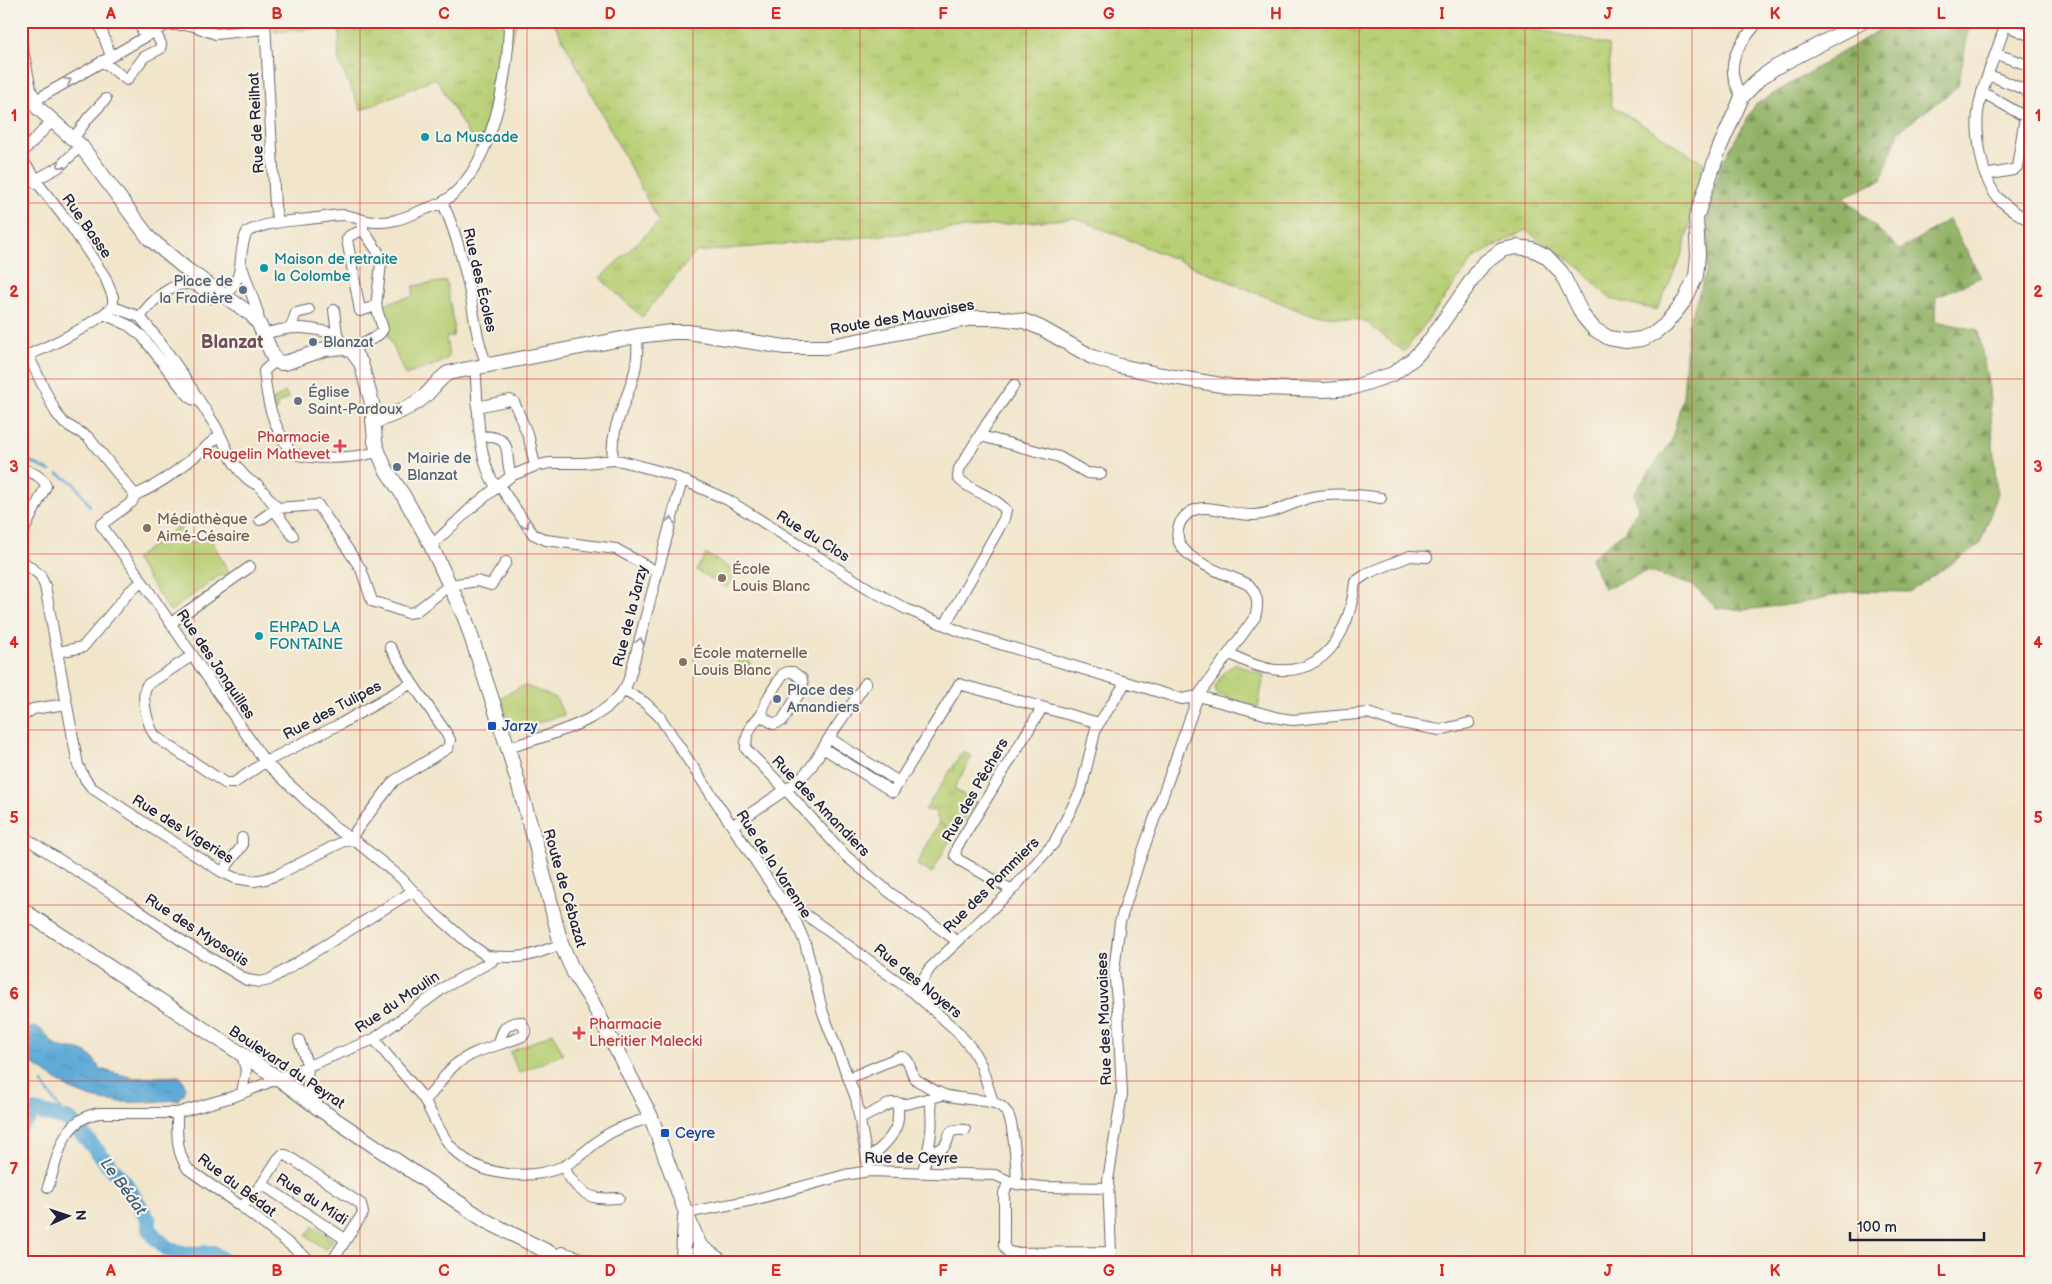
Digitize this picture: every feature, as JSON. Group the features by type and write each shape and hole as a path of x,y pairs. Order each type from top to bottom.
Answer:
{"street":[{"path":"102,21 101,29 106,59 127,80 144,57 160,49 161,44 156,31"},
{"path":"138,21 144,57"},
{"path":"376,306 360,311 347,239 363,226 400,219 442,202 469,176 482,155 494,121 506,70 509,21"},
{"path":"1742,97 1735,85 1731,70 1734,57 1744,39 1759,21"},
{"name":"Route des Mauvaises","path":"373,422 415,403 448,373 637,336 688,332 785,347 826,347 973,318 999,318 1024,321 1041,328 1092,357 1120,366 1162,375 1233,387 1324,390 1351,388 1393,374 1414,358 1428,342 1483,264 1502,250 1517,247 1532,249 1546,256 1561,272 1583,316 1594,329 1608,338 1626,341 1641,340 1666,325 1686,300 1696,276 1696,218 1719,149 1742,97 1760,78 1776,67 1864,21"},
{"path":"2030,221 1998,198 1990,187 1985,175 1978,107 2005,23 2031,36"},
{"path":"28,104 166,25 184,24 216,34 265,25"},
{"name":"Rue de Reilhat","path":"265,25 275,206 278,222"},
{"path":"21,50 29,90 28,104"},
{"path":"1996,54 2031,66"},
{"path":"1985,175 2013,170 2017,167 2030,102 2029,95 2023,89 1989,75"},
{"path":"1982,92 1994,97 2028,118"},
{"path":"21,159 33,174 35,180 59,167 78,142 88,118 106,99"},
{"path":"28,104 38,108 78,142 150,238 186,269 245,310 262,329"},
{"path":"21,154 52,121"},
{"name":"Rue Basse","path":"21,172 35,180 73,229 105,277 113,297 113,307"},
{"name":"Rue des Écoles","path":"442,202 450,218 467,280 480,347 481,366 477,407 487,470 533,534 546,540 616,549 657,572"},
{"path":"140,317 168,290 175,286 196,286 212,298 224,296 237,282 242,267 244,237 247,232 255,228 278,222 343,215 363,226 378,252 381,264 376,306 382,332 347,349 324,349 288,362 274,361"},
{"path":"242,267 274,361"},
{"path":"220,435 190,461 148,489 135,495 88,437 64,423 56,413 25,356 54,344 113,307 140,317 160,340 220,435 235,464 253,484 258,485 277,508 278,515 293,536"},
{"path":"291,327 296,313 309,310"},
{"path":"274,361 264,371 270,414 285,444 294,454 325,458 378,451 372,404 361,363 347,349 337,334 334,310"},
{"path":"104,314 128,326 142,336 184,392 192,399 198,400"},
{"path":"262,329 313,328 337,334"},
{"path":"613,460 611,447 614,432 634,376 638,348 637,336"},
{"path":"945,625 1004,519 1006,510 1000,503 964,485 958,478 959,469 1014,385"},
{"path":"477,407 510,400 514,402 529,438 535,466"},
{"path":"481,436 501,439 506,447 511,476"},
{"path":"981,436 1059,457 1087,472 1101,474"},
{"name":"Route de Cébazat","path":"378,451 385,468 403,495 431,546 465,618 508,748 535,841 561,944 575,975 591,1000 651,1117 686,1214 700,1246 719,1260"},
{"name":"Rue du Clos","path":"431,546 471,508 511,476 535,466 550,463 585,463 613,460 648,467 728,500 870,590 906,609 964,633 1042,655 1182,699 1198,696 1279,718 1293,720 1368,714 1395,722 1440,730 1469,723"},
{"path":"21,468 45,482 46,486 21,536"},
{"name":"Rue de la Jarzy","path":"508,748 584,722 606,707 623,690 629,680 682,480"},
{"name":"Rue des Jonquilles","path":"135,495 132,502 102,525 265,762 337,829 352,840"},
{"name":"Rue des Mauvaises","path":"1109,1263 1112,1252 1108,1180 1122,1094 1114,970 1120,922 1145,843 1198,696 1255,617 1258,608 1257,599 1249,585 1197,561 1183,551 1178,535 1180,525 1186,515 1193,510 1204,508 1254,516 1269,513 1319,496 1368,496 1381,498"},
{"path":"260,520 277,508 318,505 361,569 372,601 408,612 415,612 450,585 477,581 492,584 506,562"},
{"path":"1228,654 1244,662 1270,670 1295,670 1312,664 1323,657 1334,646 1343,632 1353,603 1355,582 1368,573 1410,556 1427,557"},
{"name":"Rue des Vigeries","path":"21,560 40,575 45,586 78,765 92,788 222,872 235,878 246,880 265,879 279,874 344,841 352,840"},
{"path":"170,623 250,567"},
{"path":"58,652 82,647 130,592 142,582"},
{"path":"390,647 412,684 450,740 448,748 394,781 355,832 352,840 394,872 467,942 487,956 517,959 537,954 561,944"},
{"name":"Rue des Tulipes","path":"193,655 146,685 144,696 150,730 156,737 229,784 265,762 342,723 412,684"},
{"path":"793,672 802,679 803,687 782,721 774,724 764,718 762,714 763,707 784,674 793,672"},
{"name":"Rue des Pommiers","path":"914,993 930,968 1012,890 1054,844 1081,790 1098,723 1126,682"},
{"path":"732,826 796,782 811,767 866,683"},
{"path":"823,748 893,792 959,684 1098,723"},
{"name":"Rue de la Varenne","path":"623,690 644,702 659,716 796,922 805,943 823,1013 856,1098 869,1171"},
{"path":"21,717 34,709 66,704"},
{"name":"Rue des Pêchers","path":"1012,890 959,860 955,855 957,847 1042,708"},
{"name":"Rue des Amandiers","path":"762,714 747,734 746,749 846,856 889,892 957,941"},
{"path":"829,738 899,782"},
{"name":"Rue des Myosotis","path":"21,832 28,839 132,906 185,943 247,980 260,982 270,980 413,891"},
{"path":"222,872 242,846 242,838"},
{"name":"Rue des Noyers","path":"777,894 914,993 957,1031 972,1049 981,1065 993,1102"},
{"name":"Boulevard du Peyrat","path":"21,909 278,1078 318,1108 486,1221 537,1248"},
{"path":"796,922 799,917 805,915"},
{"path":"805,943 809,931 819,925"},
{"name":"Rue du Moulin","path":"48,1187 69,1129 87,1115 99,1113 177,1114 242,1093 308,1067 374,1039 445,987 492,961 487,956"},
{"path":"374,1039 425,1100 430,1114 450,1145 465,1158 482,1167 504,1174 527,1175 546,1172 564,1166 606,1135 624,1125 651,1117"},
{"path":"299,1040 308,1067 307,1079 310,1093 318,1108"},
{"path":"425,1100 433,1093 443,1077 455,1064 483,1048 499,1043"},
{"path":"242,1055 246,1070 242,1093"},
{"path":"849,1078 904,1056 908,1060 916,1080 943,1095 974,1101 993,1102 1004,1108 1009,1116 1017,1174 1004,1193 1004,1246 1007,1251 1013,1253 1112,1252"},
{"path":"860,1119 891,1103 906,1104 943,1095"},
{"path":"923,1171 929,1151 932,1128 930,1099"},
{"path":"868,1157 874,1154 894,1131 897,1124 898,1103"},
{"name":"Rue du Bédat","path":"177,1114 177,1131 182,1161 188,1169 242,1207 313,1263"},
{"path":"929,1151 940,1150 944,1146 950,1132 954,1129 965,1130"},
{"path":"242,1207 262,1184 278,1159 286,1154 361,1204 363,1213 331,1263"},
{"path":"564,1166 568,1176 579,1188 596,1198 619,1198"},
{"name":"Rue de Ceyre","path":"686,1214 753,1200 837,1176 869,1171 923,1171 995,1175 1012,1182 1043,1187 1109,1188"},
{"name":"Rue du Midi","path":"262,1184 345,1239"},
{"name":"Route de Cébazat","path":"681,1261 686,1214"},
{"path":"537,1248 570,1263"},
{"path":"537,1248 590,1263"},
{"path":"681,1261 698,1253 719,1260"}],"green space":[{"path":"274,21 517,21 478,151 436,78 361,110 338,60 340,27 275,32"},
{"path":"553,21 1522,21 1522,26 1609,45 1611,105 1704,163 1683,252 1657,310 1610,299 1580,268 1525,230 1475,257 1404,352 1365,321 1305,313 1076,218 696,252 642,317 600,278 659,222"},
{"path":"1894,21 1970,23 1958,87 1899,131 1881,180 1844,197 1900,250 1949,219 1981,277 1936,297 1935,321 1978,330 1989,389 1997,496 1980,544 1909,592 1854,591 1795,604 1743,610 1717,608 1694,586 1647,571 1604,589 1591,558 1625,531 1638,509 1634,493 1671,442 1683,397 1688,326 1707,270 1707,214 1721,165 1755,105"},
{"path":"446,281 454,327 453,336 446,337 449,357 440,363 405,375 388,335 379,305 413,296 413,286"},
{"path":"285,392 289,398 276,405 278,409 274,412 272,401"},
{"path":"179,526 189,544 209,536 231,576 226,580 222,574 170,611 135,559"},
{"path":"706,554 736,572 727,588 696,570"},
{"path":"741,656 751,662 743,676 733,671"},
{"path":"1237,664 1264,675 1258,708 1217,694 1215,688 1221,677 1226,670"},
{"path":"526,686 556,698 564,715 512,730 500,698 520,687"},
{"path":"963,751 972,756 954,789 976,802 954,834 939,822 935,811 925,810"},
{"path":"939,822 953,834 932,873 917,865"},
{"path":"553,1033 563,1054 519,1073 510,1052"},
{"path":"313,1226 333,1240 326,1250 306,1236"}],"water":[{"path":"37,1027 57,1046 86,1053 100,1069 133,1078 179,1076 185,1084 184,1094 178,1100 125,1102 99,1099 74,1091 21,1058 21,1029"}],"waterway":[{"path":"21,457 50,471"},
{"path":"58,474 74,483 90,506"},
{"path":"42,1083 67,1119"},
{"name":"Le Bédat","path":"21,1125 35,1111 70,1120 125,1183 149,1221 149,1229 168,1249 186,1254 213,1253 227,1263"},
{"path":"179,1253 186,1263"}],"place":[{"name":"La Muscade","path":"425,137"},
{"name":"Maison de retraite la Colombe","path":"264,268"},
{"name":"Place de la Fradière","path":"243,290"},
{"name":"Blanzat","path":"313,342"},
{"name":"Église Saint-Pardoux","path":"298,401"},
{"name":"Pharmacie Rougelin Mathevet","path":"340,446"},
{"name":"Mairie de Blanzat","path":"397,467"},
{"name":"Médiathèque Aimé-Césaire","path":"147,528"},
{"name":"École Louis Blanc","path":"722,578"},
{"name":"EHPAD LA FONTAINE","path":"259,636"},
{"name":"École maternelle Louis Blanc","path":"683,662"},
{"name":"Place des Amandiers","path":"777,699"},
{"name":"Jarzy","path":"492,726"},
{"name":"Pharmacie Lheritier Malecki","path":"579,1033"},
{"name":"Ceyre","path":"665,1133"}],"district":[{"name":"Blanzat","path":"232,342"}]}
